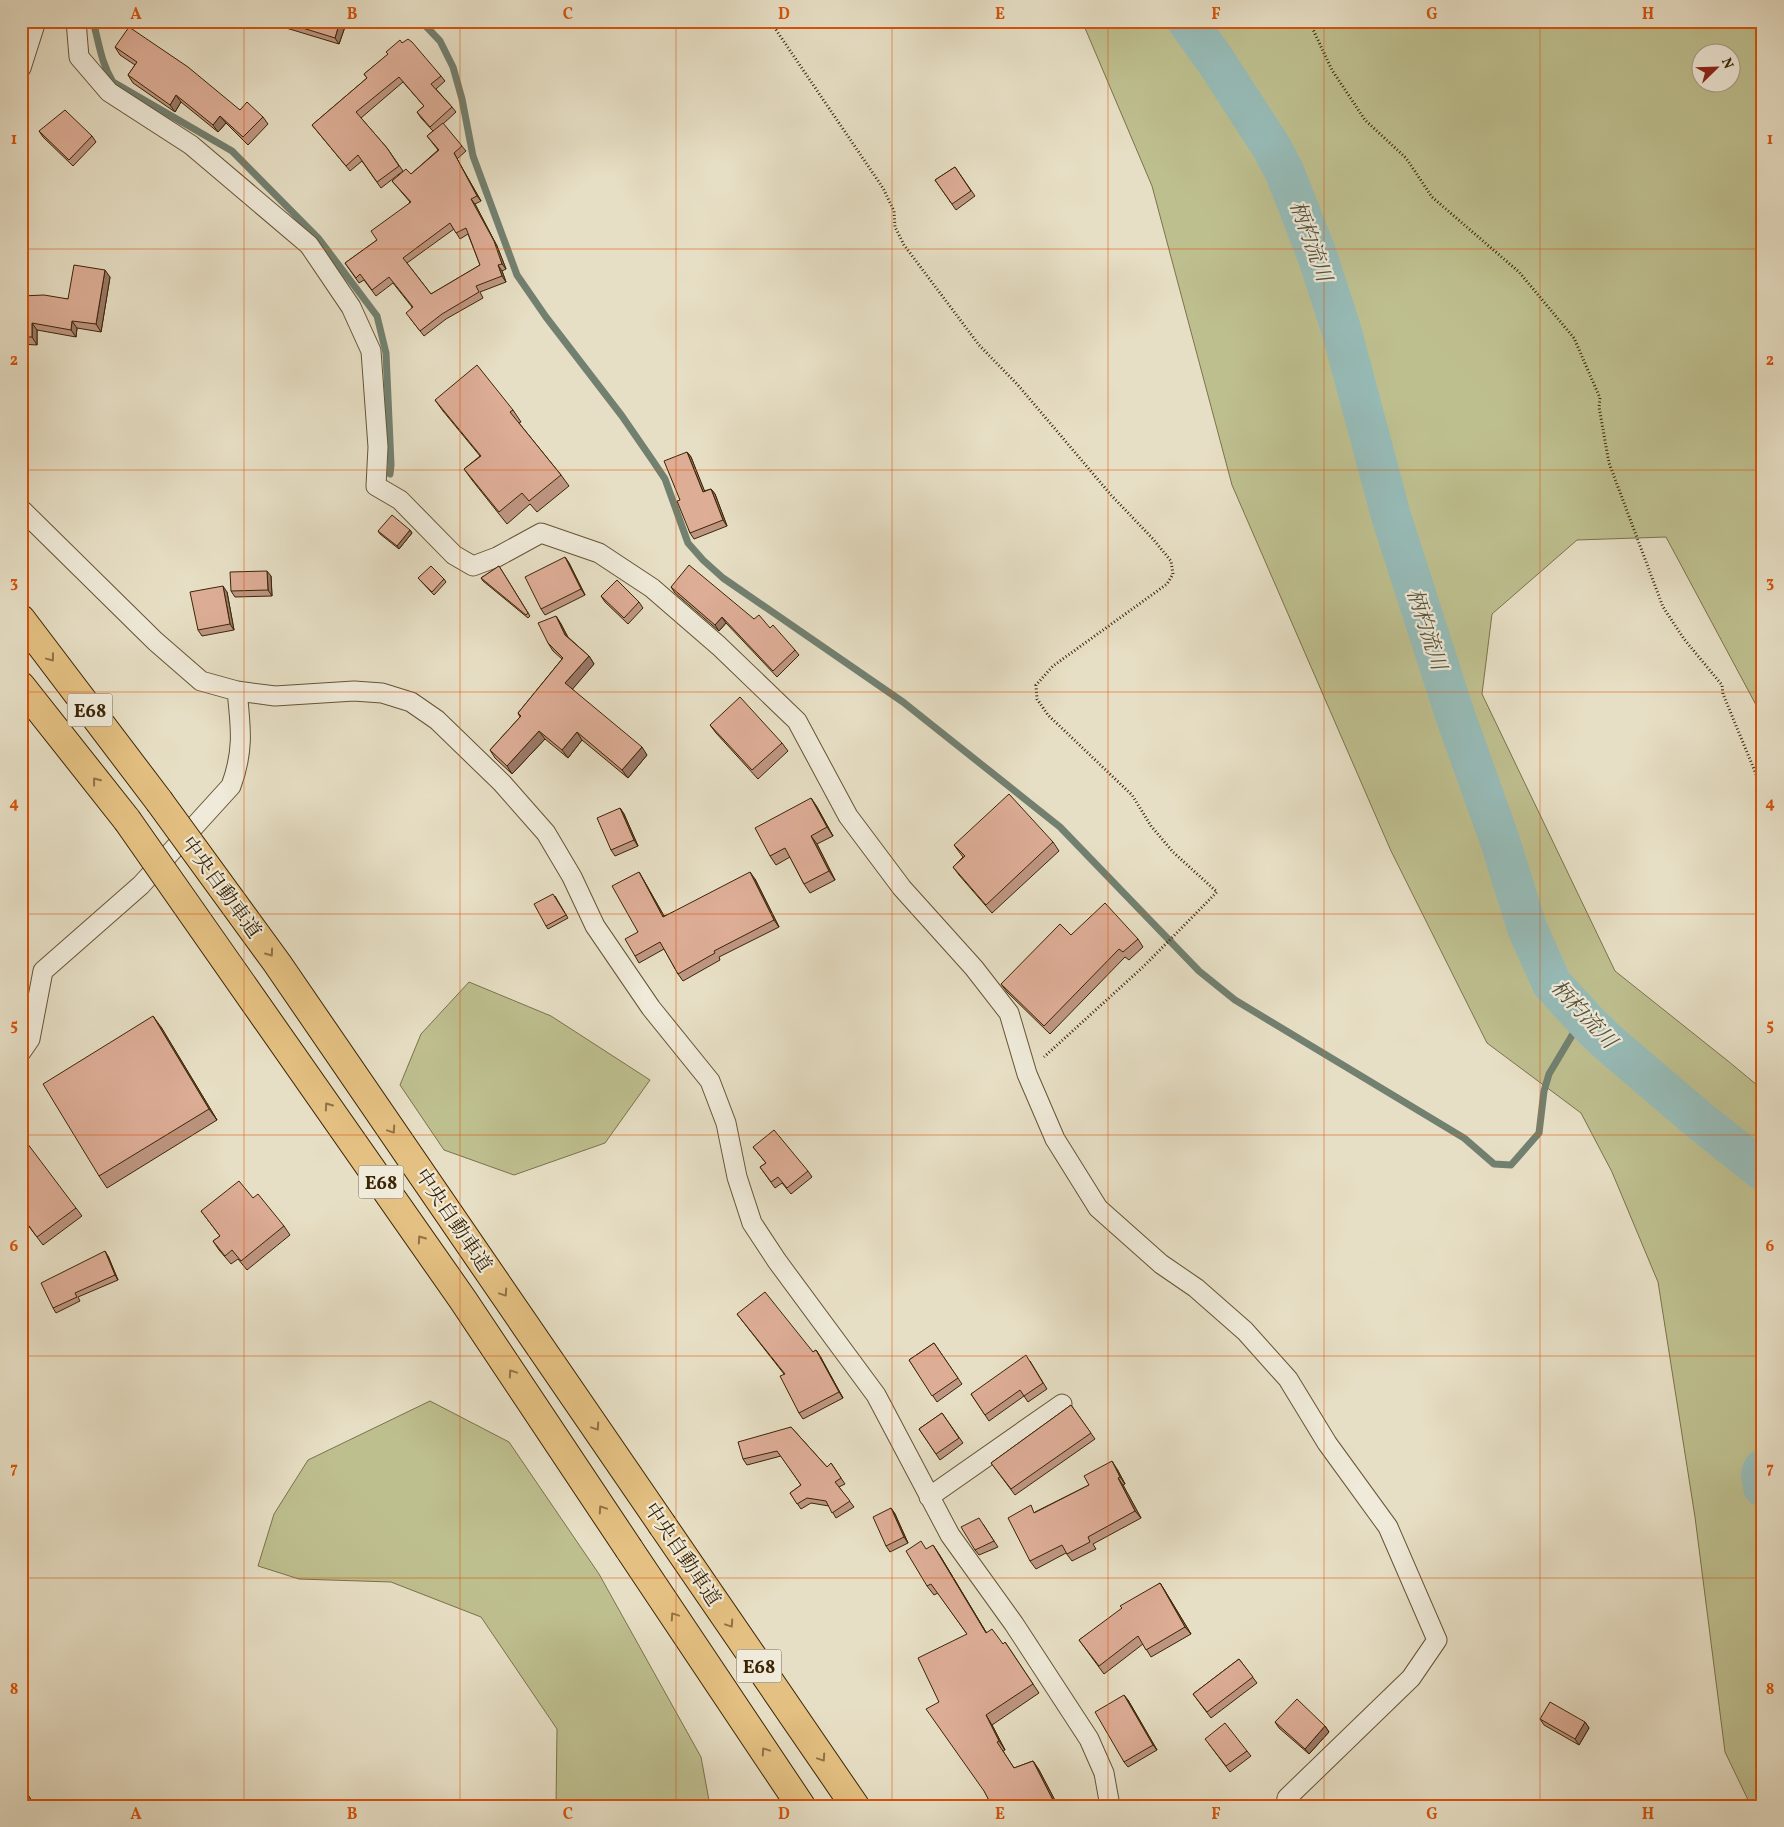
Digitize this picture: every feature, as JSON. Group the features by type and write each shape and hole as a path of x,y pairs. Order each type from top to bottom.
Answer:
{"highway":[{"name":"中央自動車道","path":"21,619 159,800 277,963 855,1806"},
{"name":"中央自動車道","path":"21,686 127,820 463,1300 802,1806"}],"street":[{"path":"21,68 36,21"},
{"path":"76,21 79,57 110,92 191,144 309,245 351,307 371,351 378,447 376,486 400,500 454,555 473,566 541,533 599,553 652,588 719,646 797,721 848,816 902,888 974,968 1009,1012 1027,1074 1055,1140 1098,1208 1161,1264 1196,1288 1245,1331 1288,1379 1327,1443 1388,1528 1437,1640 1412,1678 1286,1798 1286,1806"},
{"path":"21,509 155,641 201,681 237,691 275,696 354,691 382,693 411,702 437,720 502,783 546,833 572,877 595,926 651,1008 710,1081 726,1123 737,1177 752,1223 777,1261 876,1395 950,1535 1014,1624 1089,1739 1104,1773 1110,1806"},
{"path":"21,1052 30,1039 43,972 141,885 231,786 236,772 242,740 237,691"},
{"path":"929,1497 1062,1404"}],"path":[{"path":"770,21 883,188 894,211 895,227 904,245 979,345 1017,384 1111,496 1153,539 1171,561 1173,574 1167,584 1053,666 1036,685 1037,699 1048,715 1132,795 1151,826 1173,852 1217,892 1144,966 1027,1074"},
{"path":"1309,21 1332,70 1365,120 1406,158 1432,197 1519,272 1574,338 1600,398 1599,407 1609,462 1663,607 1684,639 1722,685 1723,694 1763,792"}],"green space":[{"path":"1082,21 1763,21 1763,718 1666,537 1577,540 1492,614 1482,694 1615,971 1763,1090 1763,1806 1751,1806 1725,1752 1695,1517 1658,1282 1612,1172 1581,1113 1487,1043 1391,851 1232,485 1152,186"},
{"path":"469,982 551,1016 650,1080 605,1143 514,1175 444,1150 400,1085 421,1034"},
{"path":"430,1401 509,1442 599,1574 701,1757 710,1806 556,1806 557,1729 481,1617 391,1582 299,1579 258,1566 274,1514 308,1460"}],"building":[{"path":"280,21 340,21 335,38"},
{"path":"129,27 188,67 240,110 247,102 263,117 243,137 220,116 213,125 176,95 170,105 128,75 137,62 115,47"},
{"path":"408,39 441,76 431,84 452,107 430,127 417,112 424,106 399,77 356,112 387,148 399,166 377,182 358,155 346,166 312,125 367,78 364,74 388,54 386,52 400,40 402,43"},
{"path":"65,110 92,136 69,160 39,131"},
{"path":"443,123 462,146 454,153 477,196 471,199 494,241 502,264 498,265 502,276 476,286 479,292 442,314 420,331 406,313 413,307 389,277 372,290 360,274 356,278 345,263 377,240 371,231 411,202 392,181 406,169 411,174 439,150 427,136","holes":["450,223 456,233 466,228 480,265 431,294 403,258"]},
{"path":"955,167 971,191 952,204 935,180"},
{"path":"74,265 105,270 96,324 72,321 71,330 32,323 32,337 21,337 21,296 44,295 68,299"},
{"path":"477,365 513,410 510,412 561,475 529,501 522,493 499,512 464,469 481,456 435,400"},
{"path":"687,452 703,492 711,489 723,520 690,533 677,501 680,500 664,461"},
{"path":"392,515 410,530 397,546 378,531"},
{"path":"565,557 581,589 541,609 525,577"},
{"path":"689,565 754,619 759,615 770,628 773,625 795,650 773,671 722,617 715,625 671,587"},
{"path":"431,566 444,579 432,592 418,578"},
{"path":"499,566 528,613 526,615 481,578"},
{"path":"267,571 268,590 231,591 230,572"},
{"path":"617,580 639,602 624,618 601,596"},
{"path":"223,586 230,624 198,630 190,592"},
{"path":"556,616 565,635 589,656 565,683 642,747 622,770 577,732 562,750 539,731 507,766 490,750 521,716 518,713 563,658 548,643 538,623"},
{"path":"740,697 782,743 752,770 710,725"},
{"path":"1009,794 1053,842 986,905 953,867 965,856 954,845"},
{"path":"811,798 827,827 811,836 829,871 804,884 785,848 770,856 755,828"},
{"path":"620,808 634,840 611,850 597,818"},
{"path":"639,872 663,917 750,872 774,920 714,951 715,953 678,974 660,942 635,956 625,939 638,932 612,886"},
{"path":"553,894 566,915 546,926 534,904"},
{"path":"1105,903 1138,939 1123,952 1119,949 1044,1026 1001,984 1060,924 1071,935"},
{"path":"153,1016 209,1109 99,1176 43,1084"},
{"path":"774,1130 808,1171 787,1188 778,1177 771,1182 760,1167 766,1163 753,1147"},
{"path":"21,1135 76,1208 37,1237 21,1215"},
{"path":"239,1181 253,1198 258,1194 284,1226 241,1261 232,1250 225,1256 213,1241 220,1236 201,1211"},
{"path":"105,1251 115,1275 75,1293 77,1297 53,1308 41,1283"},
{"path":"765,1292 813,1352 816,1350 839,1392 799,1413 780,1376 785,1374 737,1314"},
{"path":"934,1343 958,1378 932,1396 909,1360"},
{"path":"1026,1355 1043,1383 1024,1396 1020,1390 985,1415 971,1394"},
{"path":"1071,1405 1091,1433 1011,1489 991,1463"},
{"path":"942,1413 959,1438 936,1454 919,1429"},
{"path":"791,1427 827,1467 831,1463 841,1478 835,1482 850,1501 832,1513 826,1501 807,1498 797,1504 790,1493 801,1485 777,1451 743,1459 738,1442"},
{"path":"1112,1461 1120,1477 1118,1478 1135,1511 1088,1537 1090,1542 1067,1554 1062,1545 1030,1561 1008,1518 1031,1505 1034,1513 1089,1485 1084,1476"},
{"path":"891,1508 904,1537 886,1546 873,1517"},
{"path":"979,1518 994,1541 975,1550 961,1527"},
{"path":"921,1541 926,1549 933,1545 986,1633 992,1629 1003,1644 1005,1642 1033,1684 986,1715 999,1741 997,1742 1014,1768 1033,1761 1056,1806 992,1806 984,1791 926,1709 939,1702 918,1658 967,1634 931,1584 927,1586 906,1551"},
{"path":"1160,1583 1185,1627 1146,1650 1138,1636 1099,1666 1079,1640 1122,1608 1120,1606"},
{"path":"1239,1659 1253,1677 1207,1712 1193,1694"},
{"path":"1124,1695 1153,1745 1124,1762 1095,1712"},
{"path":"1297,1699 1325,1726 1305,1749 1275,1722"},
{"path":"1550,1702 1585,1722 1575,1739 1540,1719"},
{"path":"1225,1723 1247,1751 1226,1766 1205,1739"},
{"path":"21,1793 27,1793 26,1806 21,1806"},
{"path":"275,1802 277,1806 268,1806"}],"waterway":[{"path":"93,21 103,60 113,82 232,151 319,239 377,316 386,353 390,474"},
{"path":"421,21 440,41 453,67 462,99 473,156 517,275 546,317 622,416 665,479 688,543 723,578 903,702 1060,827 1199,971 1235,1000 1464,1138 1494,1164 1511,1165 1539,1133 1544,1091 1549,1074 1583,1017"},
{"name":"柄杓流川","path":"1187,21 1215,60 1272,148 1285,173 1317,255 1341,329 1391,516 1454,712 1500,841 1527,928 1552,984 1611,1045 1699,1120 1763,1171"},
{"name":"柄杓流川","path":"1763,1469 1761,1474 1763,1487"}]}
